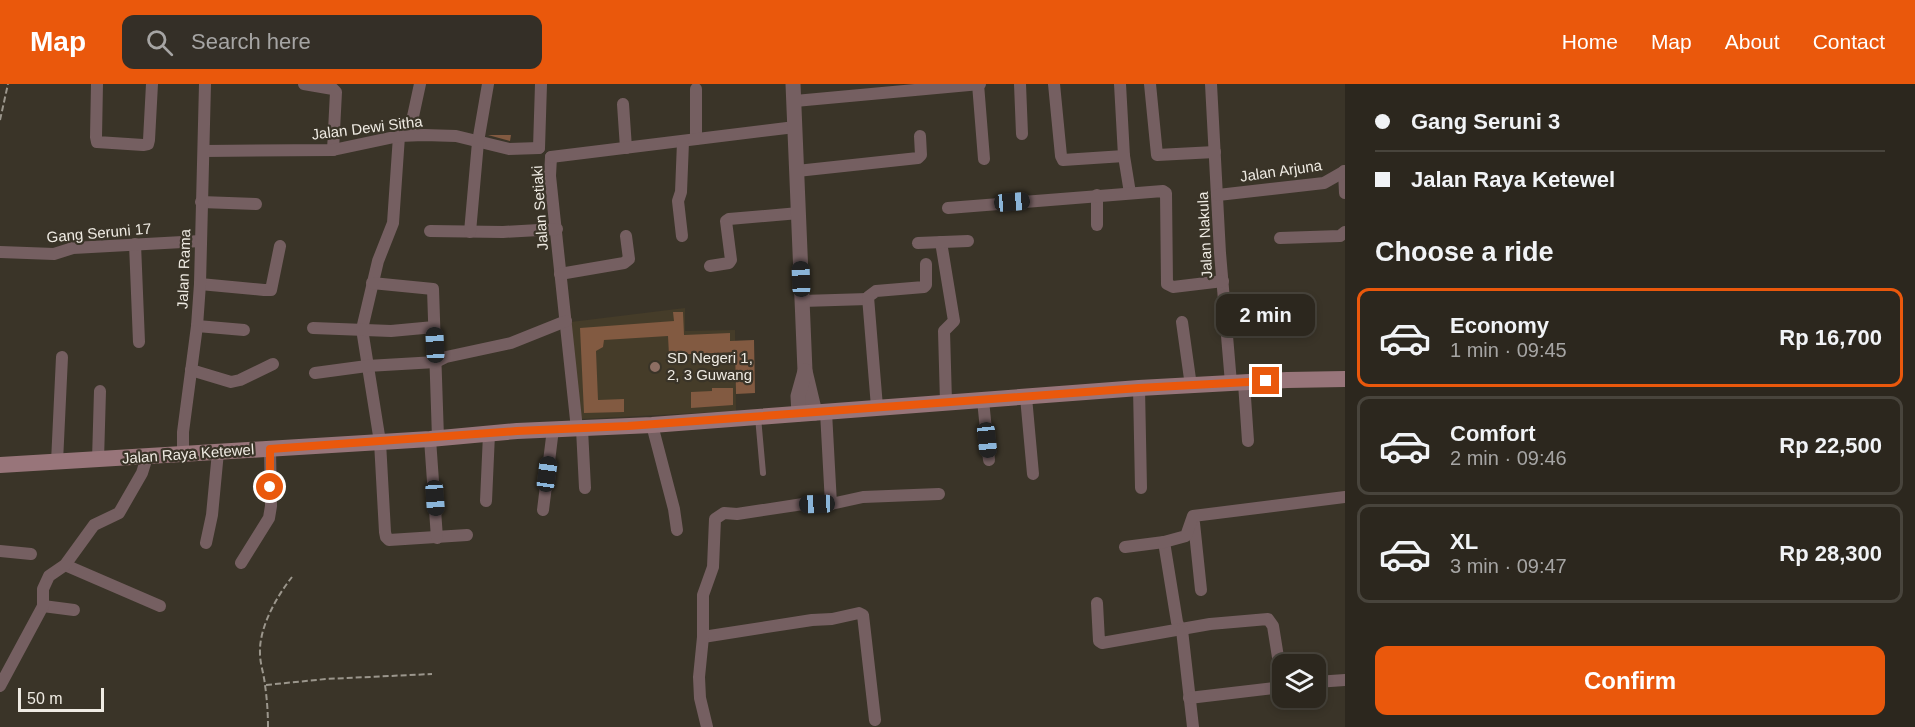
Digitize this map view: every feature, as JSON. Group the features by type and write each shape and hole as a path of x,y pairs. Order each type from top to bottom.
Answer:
{"main road":[{"name":"Jalan Raya Ketewel","path":"0,465 758,417 1139,388 1345,378"}],"street":[{"path":"97,84 97,142 143,145 148,144 149,140 152,84"},
{"name":"Jalan Rama","path":"183,453 183,432 197,326 200,284 205,84"},
{"path":"304,84 333,89 336,92 333,150"},
{"path":"420,84 404,136 393,223 378,261 362,329 380,442 386,537 389,540 467,535"},
{"path":"470,232 478,142 488,84"},
{"path":"541,84 539,148 551,157"},
{"path":"793,84 805,371 831,504"},
{"path":"795,101 979,84 984,159"},
{"path":"1020,84 1022,134"},
{"path":"1054,84 1062,159 1066,161 1124,156"},
{"path":"1120,84 1124,156 1130,193"},
{"path":"1150,84 1157,155 1215,152"},
{"name":"Jalan Nakula","path":"1211,84 1223,281 1248,441"},
{"path":"696,89 696,139"},
{"path":"623,104 626,148"},
{"name":"Jalan Setiaki","path":"585,488 560,274 550,176 551,157 795,127"},
{"name":"Jalan Dewi Sitha","path":"204,151 333,150 404,136 456,136 509,149 539,148"},
{"path":"797,171 918,158 921,155 920,136"},
{"path":"682,236 678,201 681,188 683,142"},
{"path":"1345,171 1345,193"},
{"name":"Jalan Arjuna","path":"1218,195 1324,183 1345,171"},
{"path":"948,208 1161,190 1166,193 1166,281 1169,286 1223,281"},
{"path":"1097,195 1097,225"},
{"path":"201,202 256,204"},
{"path":"710,266 730,262 726,221 729,219 799,213"},
{"path":"430,231 557,229"},
{"path":"1280,238 1340,236 1345,232"},
{"path":"560,274 624,263 629,259 627,236"},
{"name":"Gang Seruni 17","path":"0,252 54,254 73,248 201,241"},
{"path":"918,243 968,241"},
{"path":"940,242 954,321 944,331 946,402"},
{"path":"135,244 139,342"},
{"path":"200,284 271,290 280,246"},
{"path":"877,407 868,299 876,291 924,287 926,285 926,264"},
{"path":"372,283 432,288 436,362 434,438 438,538"},
{"path":"802,301 868,299"},
{"path":"315,373 367,366 436,362 446,357 511,343 567,321"},
{"path":"1182,322 1191,386"},
{"path":"197,326 244,330"},
{"path":"313,328 391,331 434,327"},
{"path":"57,462 62,357"},
{"path":"191,370 231,382 273,364"},
{"path":"1139,388 1141,488"},
{"path":"98,460 100,391"},
{"path":"1026,397 1033,474"},
{"path":"983,400 989,460"},
{"path":"652,424 677,530"},
{"path":"543,510 553,429"},
{"path":"486,501 489,434"},
{"path":"241,563 269,518 271,506 270,449"},
{"path":"207,543 218,452"},
{"path":"0,686 43,606 42,595 49,576 65,565 94,525 118,513 142,473 147,457"},
{"path":"707,727 699,688 703,596 713,567 716,519 723,513 737,514 803,504 831,504 863,497 939,494"},
{"path":"1193,516 1345,496"},
{"path":"1125,547 1164,542 1186,536 1193,516"},
{"path":"1193,516 1201,590"},
{"path":"1164,542 1177,622 1181,629 1193,727"},
{"path":"0,551 31,554"},
{"path":"65,565 160,606"},
{"path":"1096,603 1100,643 1210,624 1270,620 1278,654"},
{"path":"43,606 74,610"},
{"path":"703,637 832,619 859,613 863,615 875,720"},
{"path":"1326,681 1345,680"},
{"path":"1189,698 1272,688"}],"lane":[{"path":"758,417 763,473"}],"path":[{"path":"0,120 8,84"},
{"path":"268,727 266,686 260,652 261,641 280,591 292,577"},
{"path":"266,686 326,679 432,674"}],"shaded area":[{"name":"SD Negeri 1, 2, 3 Guwang","path":"685,308 685,331 735,330 736,411 581,419 571,322"}],"building":[{"path":"488,135 511,135 510,141"},
{"path":"673,312 683,312 684,335 730,333 730,341 754,340 755,393 736,394 735,352 669,355 668,336 604,340 603,347 596,351 598,400 624,399 624,412 584,413 580,328 674,321"},
{"path":"712,388 733,388 733,405 691,408 691,392 712,391"}],"place":[{"name":"SD Negeri 1, 2, 3 Guwang","path":"655,367"}],"route":[{"path":"270,487 270,449 1266,381"}]}
